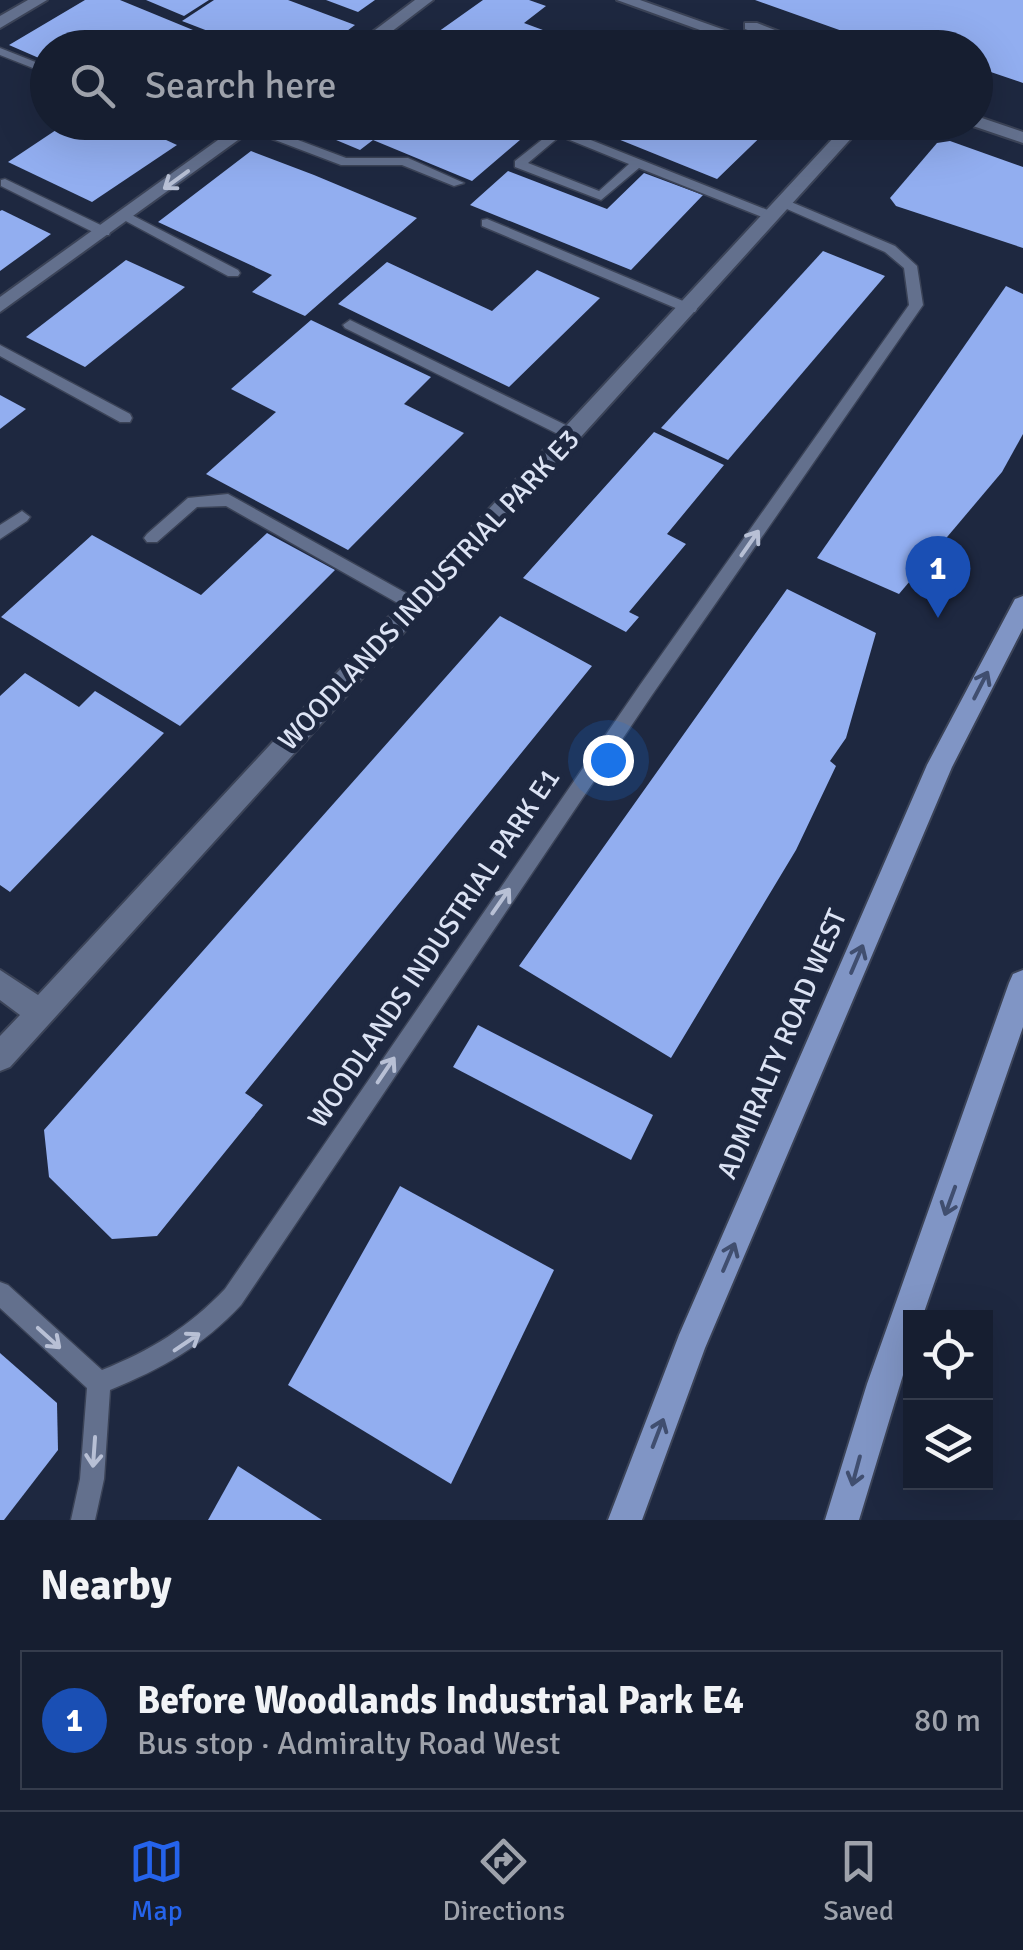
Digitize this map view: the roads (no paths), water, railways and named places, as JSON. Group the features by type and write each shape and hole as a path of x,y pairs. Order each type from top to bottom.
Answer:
{"main road":[{"name":"ADMIRALTY ROAD WEST","path":"625,1520 690,1346 940,765 1023,605"},
{"path":"842,1520 869,1422 984,1110 1023,983"}],"street":[{"path":"0,23 39,0"},
{"path":"384,30 424,0"},
{"path":"625,0 713,30"},
{"path":"676,0 751,30"},
{"path":"684,20 698,8"},
{"path":"993,110 1023,121"},
{"path":"993,127 1023,138"},
{"path":"0,306 230,140"},
{"name":"WOODLANDS INDUSTRIAL PARK E3","path":"0,1057 841,140"},
{"path":"0,983 39,1012"}],"lane":[{"path":"0,51 30,64"},
{"path":"291,140 345,162 404,161 458,183"},
{"name":"WOODLANDS INDUSTRIAL PARK E1","path":"547,140 519,164 601,196 637,163"},
{"name":"WOODLANDS INDUSTRIAL PARK E1","path":"98,1382 169,1354 204,1331 233,1298 480,931 916,305 910,266 890,249 580,140"},
{"path":"4,183 104,232"},
{"path":"126,216 233,273"},
{"path":"487,223 690,309"},
{"path":"350,325 573,436"},
{"path":"0,350 125,418"},
{"path":"152,538 193,502 228,500 416,606"},
{"path":"0,534 22,516"},
{"path":"0,1292 98,1382 92,1479 82,1520"}],"place":[{"name":"Before Woodlands Industrial Park E4","path":"938,618"}]}
